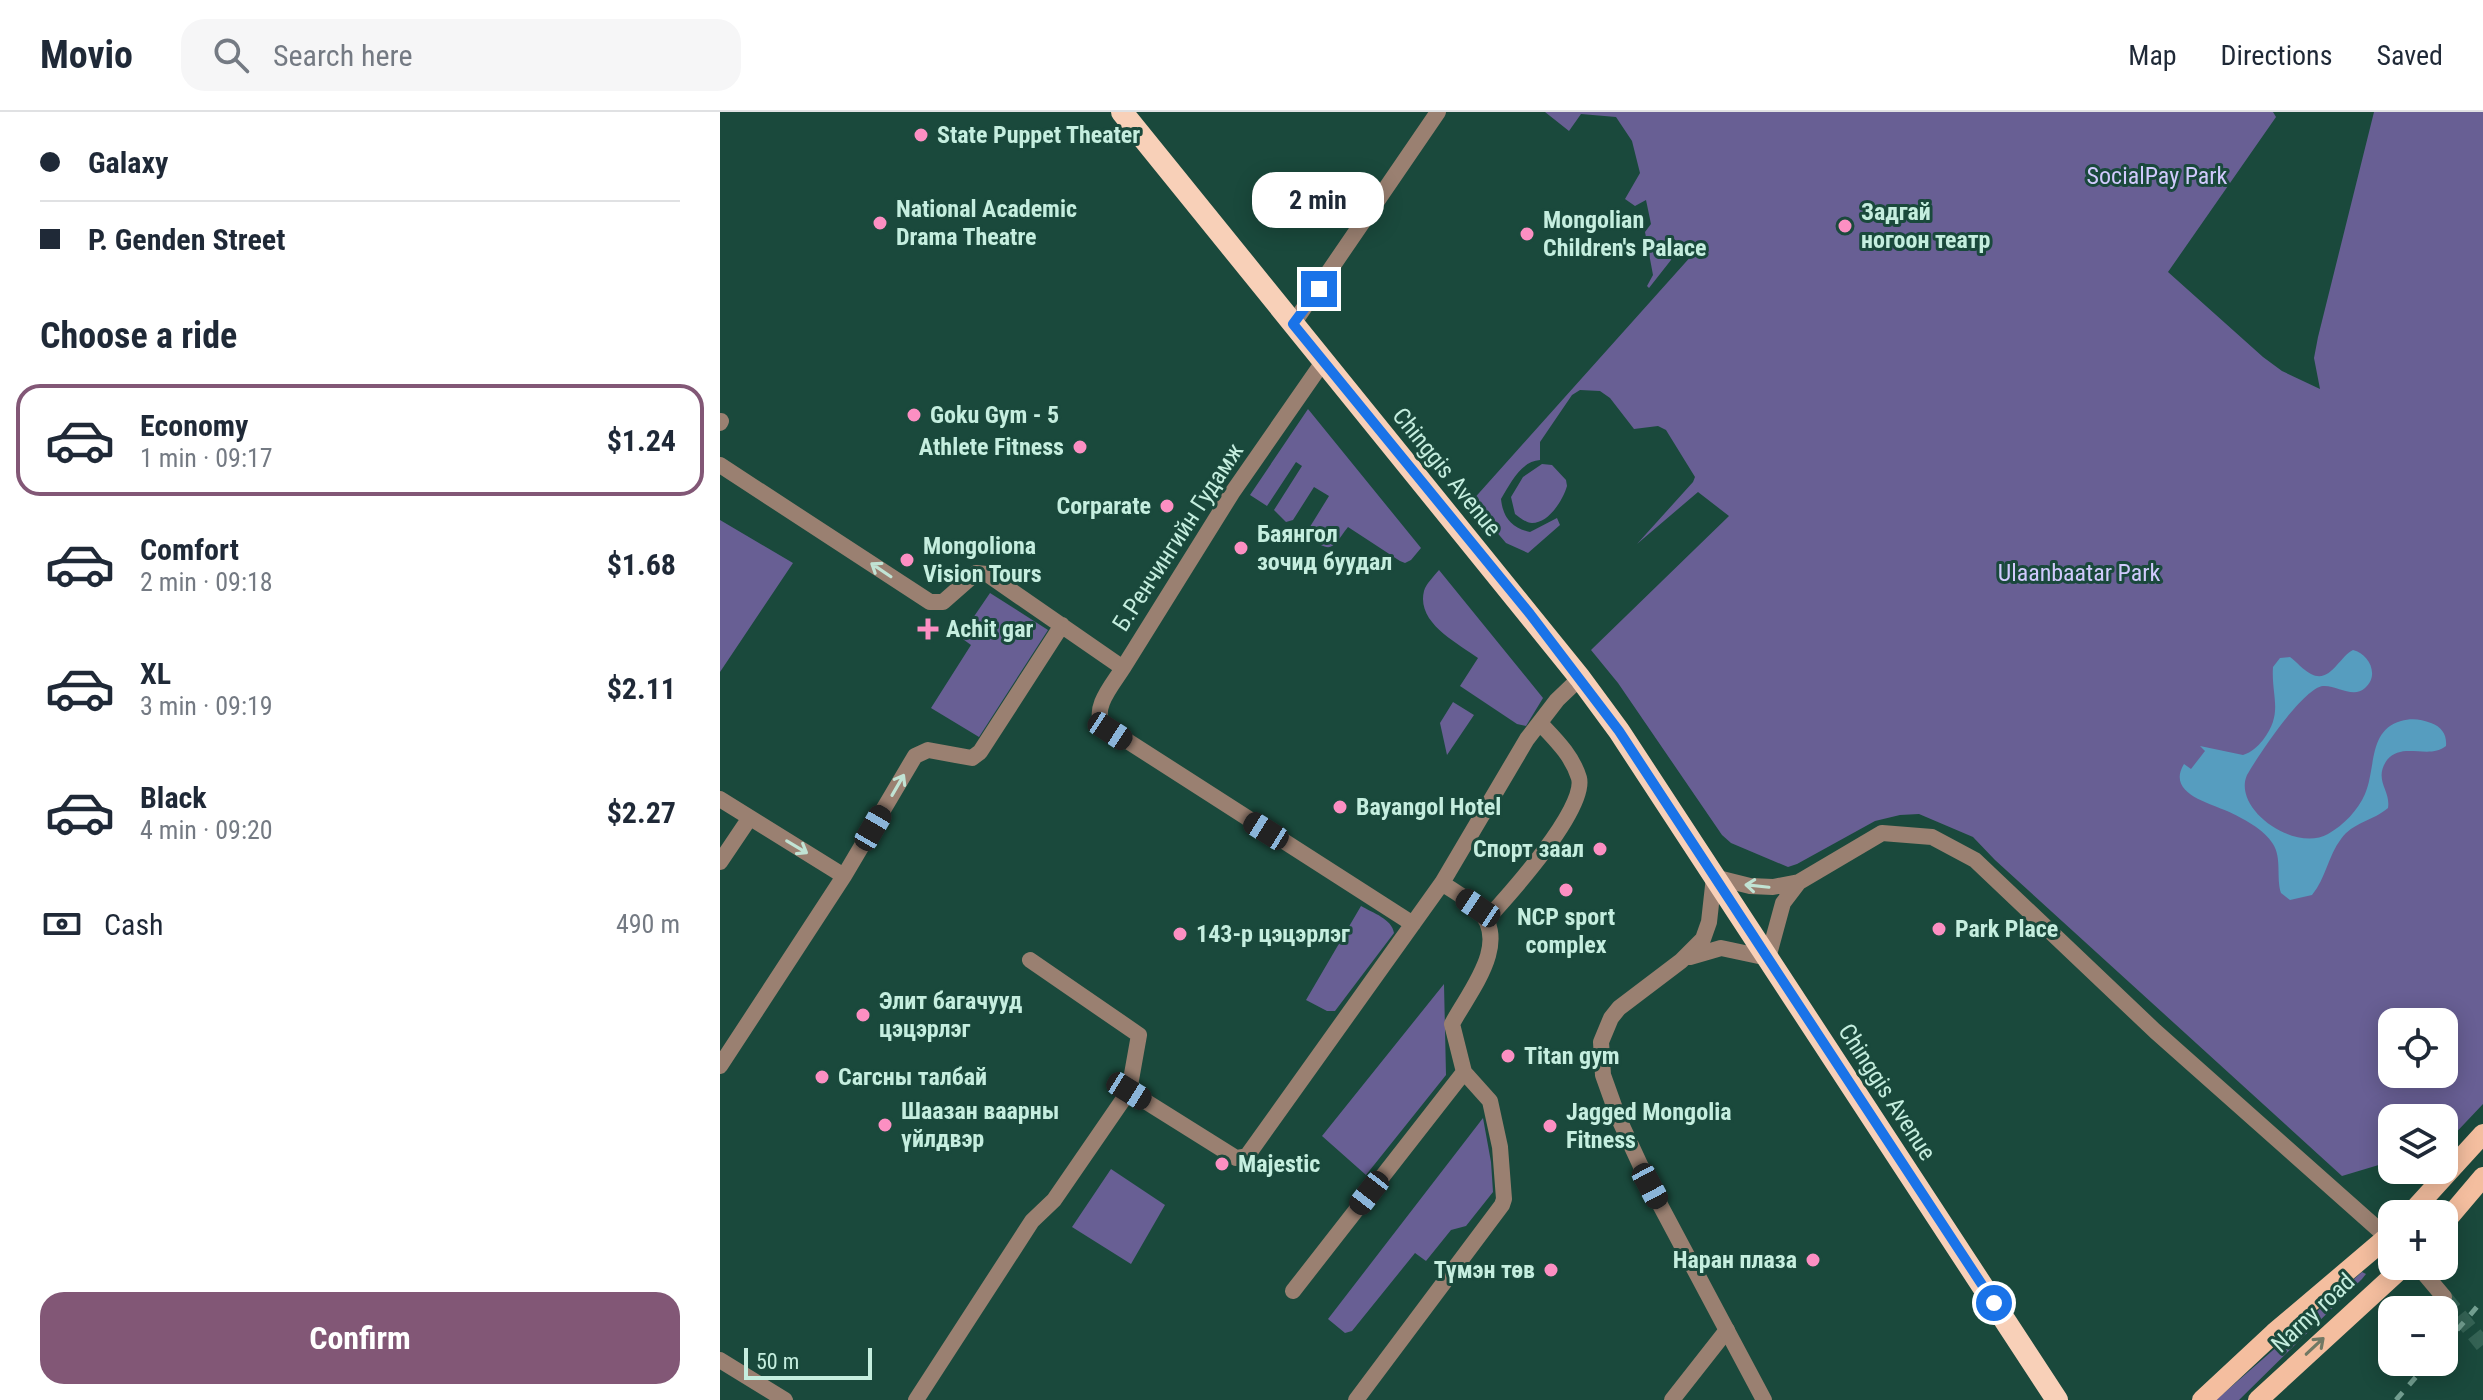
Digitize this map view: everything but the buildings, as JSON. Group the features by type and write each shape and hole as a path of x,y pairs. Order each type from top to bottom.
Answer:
{"highway":[{"name":"Chinggis Avenue","path":"1122,112 1580,678 1619,731 2057,1400"}],"main road":[{"path":"2423,1200 2483,1134"},
{"path":"2458,1206 2483,1177"},
{"name":"Narny road","path":"2202,1400 2274,1333 2378,1245"},
{"name":"Narny road","path":"2258,1400 2389,1280"}],"street":[{"path":"1293,324 1438,112"},
{"name":"Б.Ренчингийн Гудамж","path":"720,465 930,602 943,602 981,572 1123,668 1232,493 1323,362"},
{"path":"720,1066 844,876 915,756 928,750 972,758 980,752 1062,625"},
{"path":"1123,668 1099,709 1100,720 1110,731 1413,924"},
{"path":"1129,1091 1236,1158 1245,1158 1442,883 1540,723 1557,700 1580,678"},
{"path":"1486,920 1518,884 1573,809 1578,794 1580,780 1567,752 1540,723"},
{"path":"720,799 844,876"},
{"path":"720,862 749,819"},
{"path":"1764,1400 1650,1186 1618,1117 1603,1075 1601,1042 1611,1018 1703,939 1709,922 1714,877 1750,886 1773,887 1799,882 1882,833 1932,837 1975,860 2155,1031 2378,1225"},
{"path":"1681,961 1710,949 1721,948 1768,958 1783,903 1799,882"},
{"path":"1356,1400 1502,1205 1505,1191 1490,1101 1464,1072 1452,1024 1485,971 1490,940 1486,920 1478,908 1442,883"},
{"path":"916,1400 1032,1221 1054,1200 1129,1091 1139,1035 1030,960"},
{"path":"1293,1291 1464,1072"},
{"path":"2430,1280 2443,1296"},
{"path":"1672,1400 1727,1330"},
{"path":"720,1360 785,1400"}],"green space":[{"name":"Ulaanbaatar Park","path":"1545,112 2273,112 2276,117 2168,272 2263,357 2282,371 2320,389 2314,358 2318,337 2374,112 2483,112 2483,1104 2458,1130 2458,1104 2378,1104 2378,1165 2342,1176 1973,837 1919,814 1875,821 1788,867 1731,843 1722,835 1618,683 1591,650 1729,516 1698,492 1637,544 1695,477 1666,430 1658,426 1634,429 1610,398 1600,391 1580,390 1572,395 1540,442 1540,460 1522,469 1501,499 1506,517 1524,530 1530,532 1557,518 1560,525 1528,553 1506,543 1471,502 1693,254 1674,239 1671,260 1649,288 1647,286 1653,275 1645,232 1651,224 1646,200 1635,206 1625,199 1640,173 1632,141 1616,117 1581,114 1569,131"},
{"path":"1308,409 1421,548 1411,560 1405,563 1400,561 1348,527 1331,547 1322,546 1308,537 1308,530 1329,496 1314,487 1293,520 1286,522 1274,510 1302,466 1296,462 1267,506 1250,495"},
{"path":"1542,464 1552,465 1566,480 1567,486 1559,504 1549,515 1530,523 1515,514 1511,497 1523,477"},
{"path":"720,520 793,563 720,672"},
{"path":"1439,570 1543,698 1526,726 1517,724 1460,686 1478,658 1440,631 1426,613 1424,591"},
{"path":"990,593 1048,630 979,737 931,708 971,645 960,637"},
{"path":"1453,702 1474,715 1447,755 1440,723"},
{"path":"1361,906 1386,920 1394,933 1335,1011 1327,1011 1306,1000"},
{"path":"1444,984 1446,1075 1366,1175 1322,1136"},
{"path":"1483,1118 1493,1192 1466,1226 1451,1230 1426,1261 1415,1253 1352,1331 1345,1333 1328,1319"},
{"path":"1111,1169 1165,1205 1131,1264 1072,1227"},
{"path":"2362,1272 2366,1274 2362,1279 2239,1400 2216,1400"}],"water":[{"path":"2353,650 2364,656 2371,666 2369,683 2355,692 2323,686 2304,698 2293,710 2247,775 2245,788 2257,814 2284,833 2299,838 2328,834 2350,817 2362,800 2378,741 2390,726 2408,719 2431,723 2443,732 2446,746 2432,751 2400,752 2387,760 2382,779 2388,808 2346,833 2312,895 2290,900 2281,893 2276,850 2269,839 2246,821 2185,790 2180,774 2184,764 2191,769 2205,751 2200,746 2243,755 2263,740 2275,713 2273,667 2280,658 2290,657 2318,676 2329,673"}],"tunnel":[{"path":"2458,1314 2483,1345"}],"railway":[{"path":"2458,1329 2483,1300"},
{"path":"2396,1400 2417,1376"}],"place":[{"name":"State Puppet Theater","path":"921,135"},
{"name":"National Academic Drama Theatre","path":"880,223"},
{"name":"Задгай ногоон театр","path":"1845,226"},
{"name":"Mongolian Children's Palace","path":"1527,234"},
{"name":"Goku Gym - 5","path":"914,415"},
{"name":"Athlete Fitness","path":"1080,447"},
{"name":"Corparate","path":"1167,506"},
{"name":"Баянгол зочид буудал","path":"1241,548"},
{"name":"Mongoliona Vision Tours","path":"907,560"},
{"name":"Achit gar","path":"928,629"},
{"name":"Bayangol Hotel","path":"1340,807"},
{"name":"Спорт заал","path":"1600,849"},
{"name":"NCP sport complex","path":"1566,890"},
{"name":"Park Place","path":"1939,929"},
{"name":"143-р цэцэрлэг","path":"1180,934"},
{"name":"Элит багачууд цэцэрлэг","path":"863,1015"},
{"name":"Titan gym","path":"1508,1056"},
{"name":"Сагсны талбай","path":"822,1077"},
{"name":"Шаазан ваарны үйлдвэр","path":"885,1125"},
{"name":"Jagged Mongolia Fitness","path":"1550,1126"},
{"name":"Majestic","path":"1222,1164"},
{"name":"Наран плаза","path":"1813,1260"},
{"name":"Түмэн төв","path":"1551,1270"}],"route":[{"path":"1319,289 1293,324 1530,614 1619,731 1994,1303"}],"park label":[{"name":"SocialPay Park","path":"2157,176"}]}
